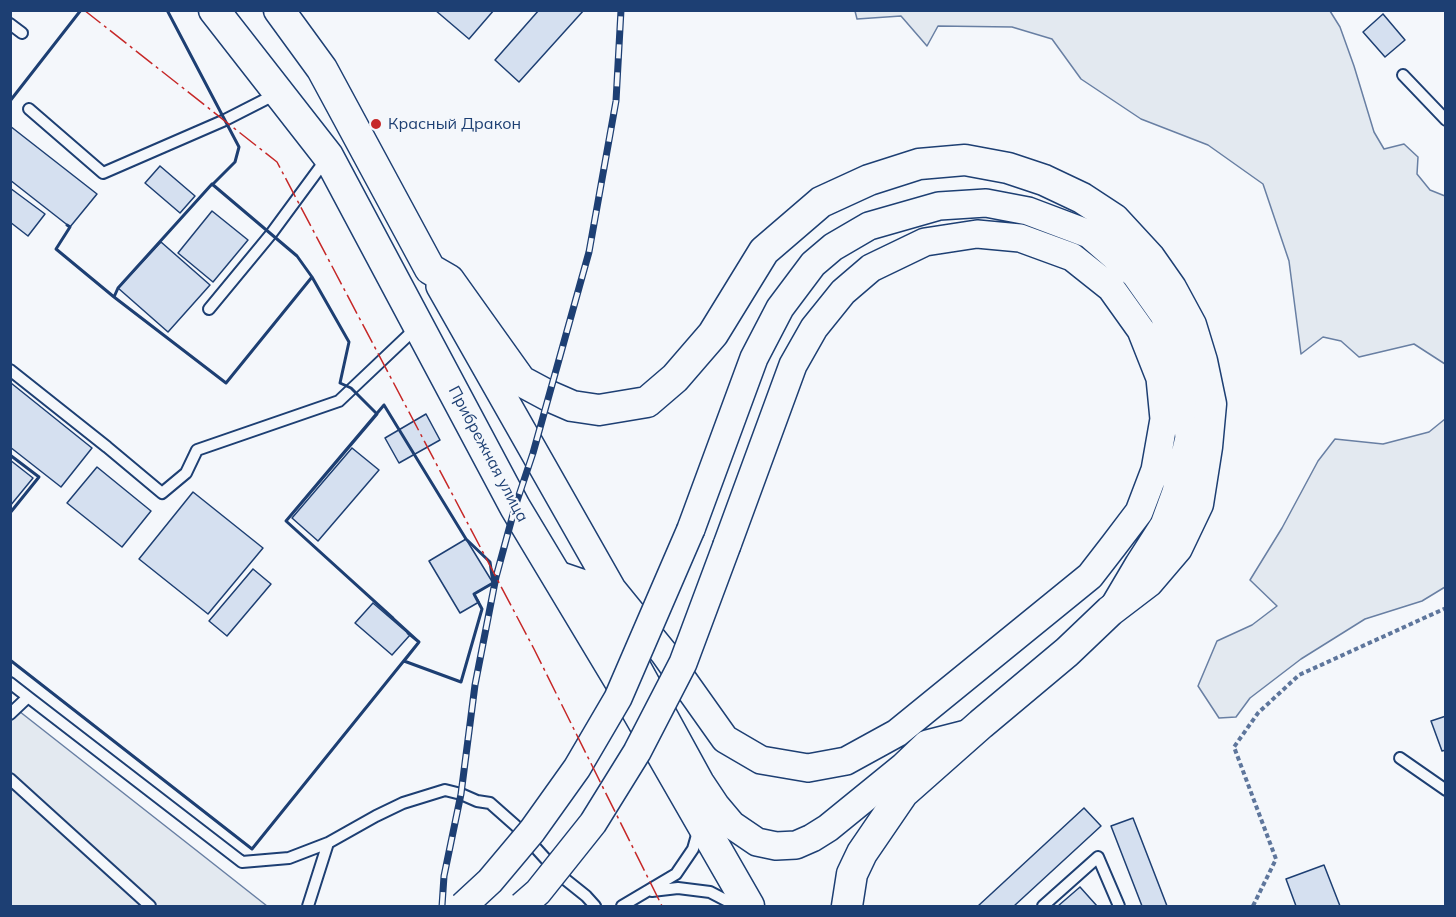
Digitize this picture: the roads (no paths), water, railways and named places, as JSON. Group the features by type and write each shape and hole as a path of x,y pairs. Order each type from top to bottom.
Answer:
{"main road":[{"name":"Прибрежная улица","path":"214,10 328,156 515,507 622,685 749,906"},
{"path":"279,10 322,69 430,269 449,280 521,381 572,406 599,410 647,402 675,378 713,334 764,251 821,202 869,180 919,164 965,160 1008,168 1044,180 1082,198 1114,219 1150,258 1171,288 1191,325 1202,361 1211,404 1198,504 1177,548 1148,582 1110,611 903,793 862,853 852,874 847,906"}],"street":[{"path":"463,906 490,881 532,831 577,768 618,698 691,529 754,358 780,308 813,264 833,247 869,226 939,206 986,203 1028,211 1089,234 1135,274 1164,315 1182,365 1189,438 1176,492 1164,525 1110,611"},
{"path":"430,269 612,589 664,653 725,739 761,760 808,768 846,761 897,733 1090,576 1138,512 1155,470 1164,419 1160,378 1141,330 1111,288 1072,257 1020,238 977,234 925,242 871,268 843,292 814,328 793,365 683,663 638,752 593,823 538,892 522,906"},
{"path":"555,574 592,587 700,782 732,825 757,842 776,846 796,845 812,838 828,828 903,767 927,744 970,733"}],"lane":[{"path":"10,24 22,33"},
{"path":"1403,75 1446,120"},
{"path":"29,109 103,173 225,120 279,93"},
{"path":"208,309 271,234 328,156"},
{"path":"10,370 162,493 186,473 197,450 339,401 419,326"},
{"path":"10,683 242,862 290,858 328,843 403,803 445,790 490,803 516,826 561,876 595,906"},
{"path":"10,714 28,697"},
{"path":"1400,758 1446,790"},
{"path":"10,779 150,906"},
{"path":"622,906 676,874 693,849 701,822"},
{"path":"308,906 328,843"},
{"path":"1043,906 1098,857 1119,906"},
{"path":"648,891 678,888 710,892 738,906"}],"railway":[{"path":"442,906 444,876 461,794 475,685 496,577 589,252 616,101 621,10"}],"place":[{"name":"Красный Дракон","path":"376,124"}]}
